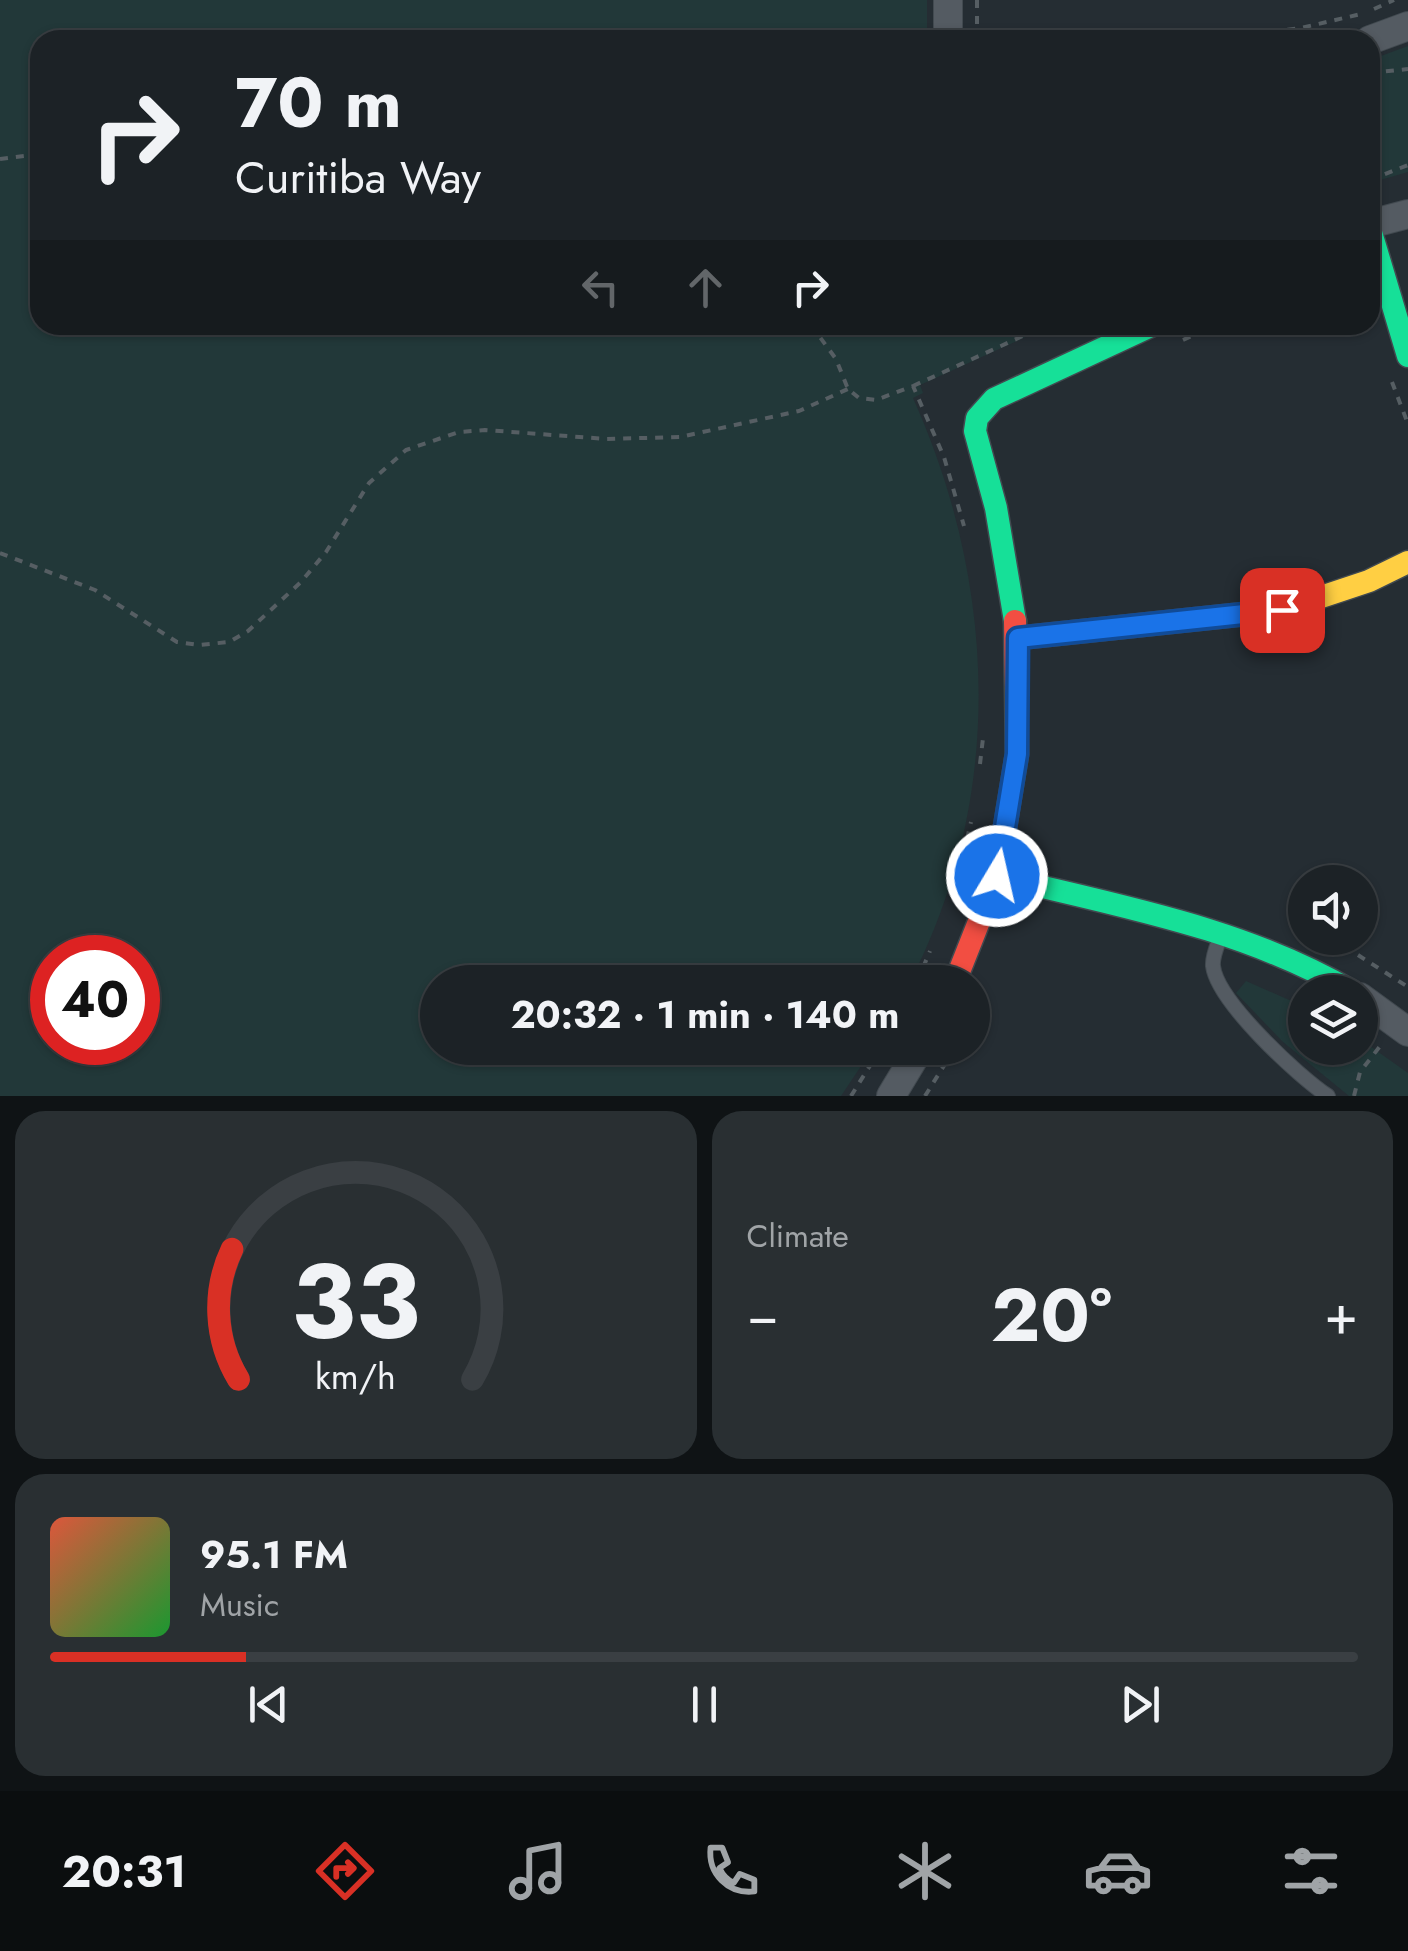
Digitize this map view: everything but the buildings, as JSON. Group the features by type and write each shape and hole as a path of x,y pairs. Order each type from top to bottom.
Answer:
{"street":[{"path":"948,0 948,30"},
{"path":"1380,36 1408,26"},
{"path":"1380,224 1408,214"},
{"path":"1380,261 1408,356"},
{"path":"963,965 997,876 1017,754 1018,638 1007,559 976,442 977,418 994,399 1132,335"},
{"path":"1018,638 1282,610 1408,562"},
{"path":"997,876 1222,934 1319,975"},
{"path":"1378,1014 1401,1035"},
{"path":"891,1096 910,1065"}],"lane":[{"path":"1222,934 1212,963 1221,992 1245,1020 1328,1096"}],"path":[{"path":"976,0 978,30"},
{"path":"1278,30 1334,22 1394,0"},
{"path":"1380,72 1408,68"},
{"path":"0,159 30,155"},
{"path":"1380,176 1408,165"},
{"path":"818,335 836,359 848,389 860,398 876,400 1026,335"},
{"path":"913,386 944,456 968,542"},
{"path":"0,553 94,590 177,642 229,642 301,582 326,552 368,484 406,450 418,445 459,432 485,430 606,440 680,437 799,411 848,389"},
{"path":"979,780 983,731"},
{"path":"955,892 973,812"},
{"path":"924,965 932,946"},
{"path":"1354,1096 1360,1072 1380,1046 1401,1035"},
{"path":"851,1096 870,1065"},
{"path":"928,1095 946,1065"}],"green space":[{"path":"0,0 927,0 927,30 30,30 30,335 1030,335 920,385 923,393 913,398 941,469 961,542 974,616 979,691 975,765 962,839 941,911 917,965 420,965 420,1065 862,1065 841,1096 0,1096"},
{"path":"1408,46 1408,172 1380,180 1380,56"},
{"path":"1246,981 1288,1000 1288,1046 1283,1042 1236,993"},
{"path":"1378,1052 1408,1073 1408,1096 1349,1096 1311,1065 1378,1065"}],"traffic: fast":[{"path":"1380,262 1408,356"},
{"path":"1015,621 996,508 975,431 977,418 994,399 1132,335"},
{"path":"997,876 1180,921 1269,951 1321,975"}],"traffic: slow":[{"path":"1018,638 1282,610 1369,581 1408,562"}],"traffic: jam":[{"path":"962,965 997,876 1017,754 1015,621"}],"route":[{"path":"997,876 1017,754 1018,638 1282,610"}]}
